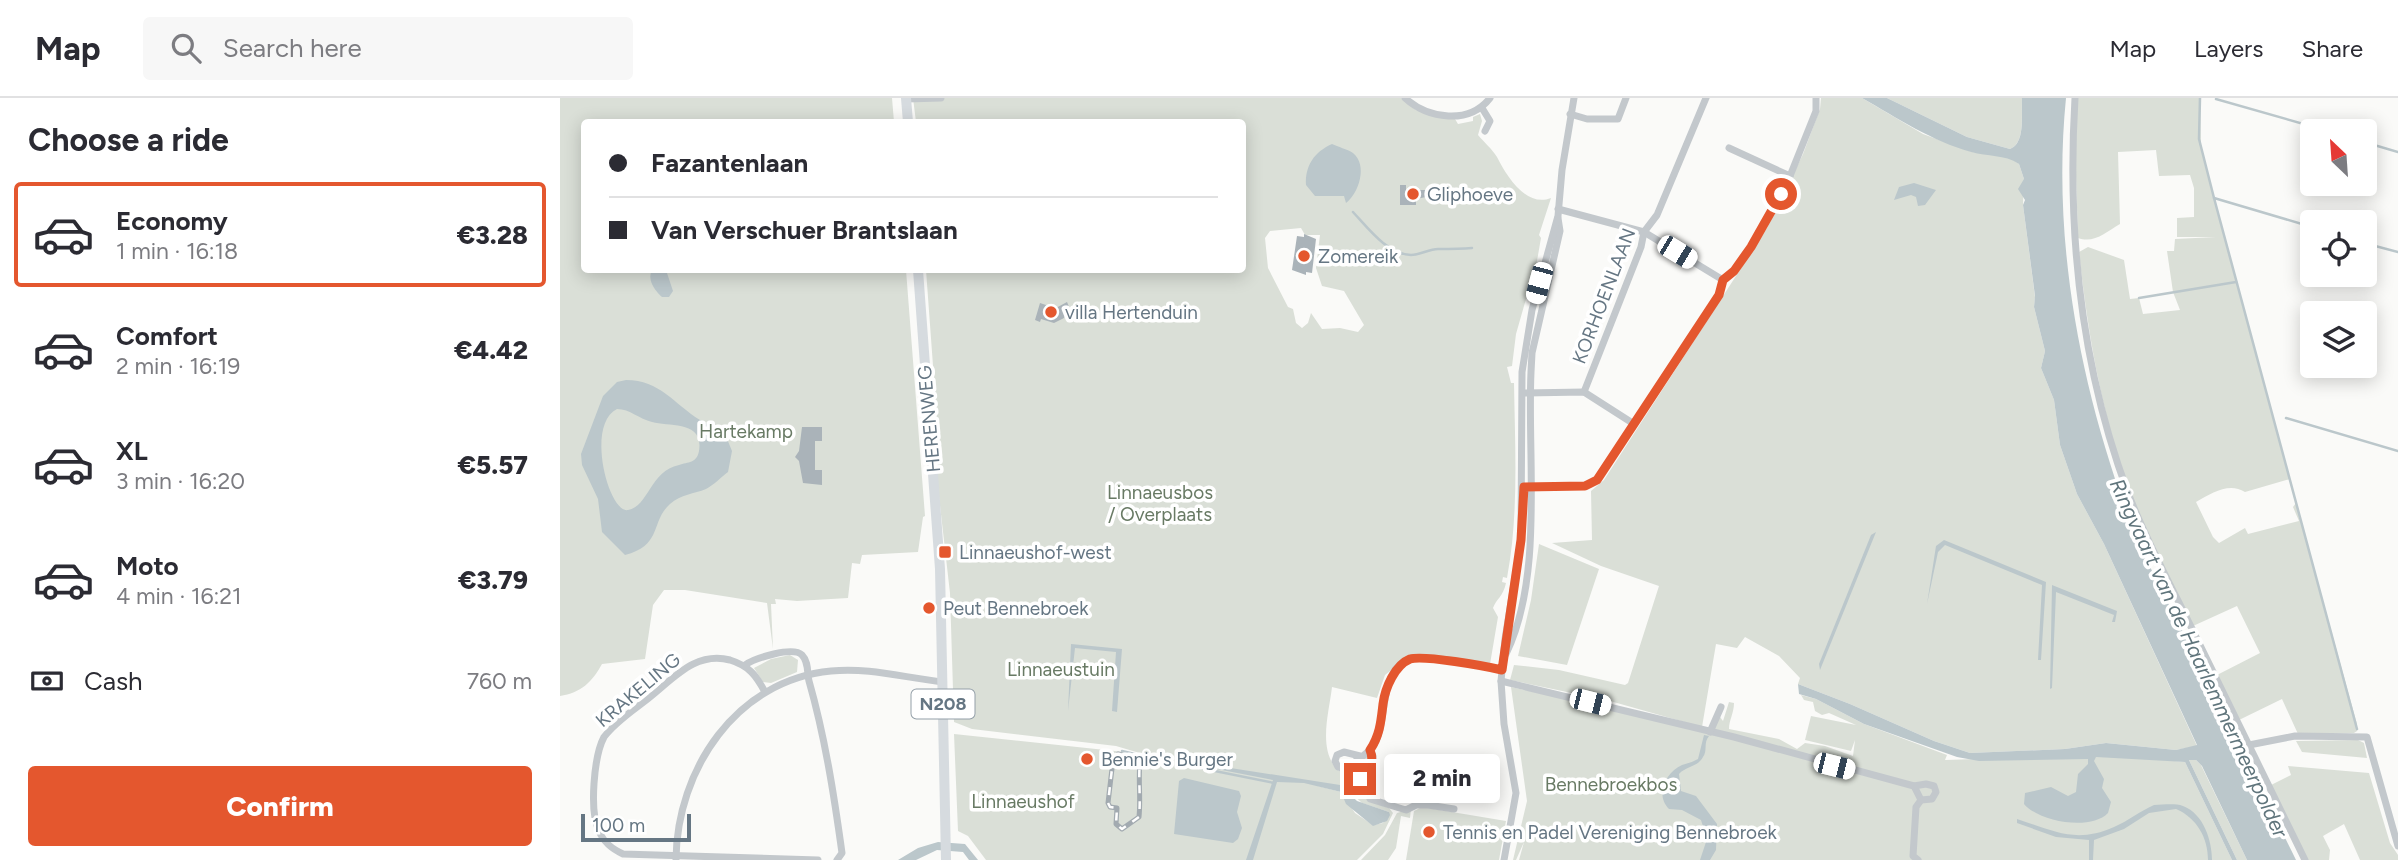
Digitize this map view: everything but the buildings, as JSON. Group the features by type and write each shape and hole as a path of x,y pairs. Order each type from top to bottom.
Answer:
{"main road":[{"path":"906,99 908,119"},
{"name":"HERENWEG","path":"918,273 940,569 943,682"},
{"name":"N208","path":"943,682 946,856"}],"street":[{"path":"906,99 941,98"},
{"path":"1405,98 1440,117 1482,108 1490,98"},
{"path":"1504,860 1516,793 1504,724 1501,681 1527,487 1525,393 1532,310 1558,213 1574,98"},
{"path":"1570,114 1587,119 1618,119 1626,98"},
{"name":"KORHOENLAAN","path":"1584,392 1641,247 1644,232 1657,215 1706,98"},
{"path":"1527,487 1585,486 1593,483 1719,295 1723,280 1734,271 1751,247 1790,176 1816,111 1816,98"},
{"path":"2075,98 2071,158 2072,226 2079,293 2101,406 2142,527 2305,860"},
{"path":"1482,108 1490,121 1485,131"},
{"path":"1729,148 1790,176"},
{"path":"1558,213 1644,232 1723,280"},
{"path":"1525,393 1584,392 1634,424"},
{"name":"KRAKELING","path":"808,674 805,658 799,653 761,657 745,665 719,658 695,662 614,725 599,747 594,813 603,839 614,850 623,853 676,858 818,860"},
{"path":"1360,756 1370,750 1377,739 1383,703 1391,679 1403,663 1418,658 1502,670"},
{"path":"745,665 765,692"},
{"path":"676,858 678,821 693,774 713,740 744,707 765,692 808,674 866,670 943,682"},
{"path":"808,674 817,704 842,853 837,860"},
{"path":"1501,681 1914,786 1934,786 1936,792 1932,799 1921,800 1916,807 1913,856 1918,860"},
{"path":"1710,732 1721,707"},
{"path":"2249,745 2295,736 2367,737 2398,846"},
{"path":"1370,750 1373,756 1368,779 1362,778 1359,781 1359,786 1366,788 1370,799 1406,810 1416,805 1454,809"},
{"path":"1914,786 1921,800"}],"green space":[{"name":"Hartekamp","path":"560,98 892,98 894,119 581,119 581,273 906,273 925,516 918,552 862,555 860,564 852,563 848,598 797,601 775,599 776,604 771,604 773,649 767,603 685,590 664,590 653,605 645,659 602,664 585,686 560,696"},
{"name":"Linnaeusbos / Overplaats","path":"913,98 1401,98 1416,110 1455,119 1458,124 1473,121 1473,117 1480,114 1482,121 1478,135 1495,154 1511,181 1533,198 1551,198 1539,235 1541,238 1534,278 1516,334 1512,366 1507,367 1511,383 1514,383 1515,505 1507,578 1503,577 1502,582 1506,583 1493,608 1498,617 1490,664 1409,656 1385,675 1377,698 1332,687 1326,742 1332,763 1339,771 1344,771 1373,751 1367,768 1352,776 1356,781 1349,785 1356,795 1361,797 1363,793 1369,801 1389,808 1393,813 1383,834 1357,860 986,860 968,836 958,831 954,734 1143,754 1116,746 972,729 954,722 950,593 938,488 938,434 926,273 1246,273 1246,119 916,119","holes":["1301,228 1305,235 1320,235 1316,268 1322,286 1344,291 1364,325 1358,332 1340,328 1322,329 1311,313 1308,323 1302,328 1296,323 1293,309 1288,307 1268,268 1265,238 1270,231","1314,785 1350,792 1362,803 1389,812 1383,823 1373,825 1355,813 1341,792"]},
{"path":"1821,98 1862,98 1923,134 1972,152 2008,156 2019,164 2024,179 2023,205 2034,307 2045,351 2041,368 2054,400 2060,445 2077,494 2104,544 2197,746 2176,750 2106,743 2065,749 1970,753 1934,741 1798,684 1800,678 1779,656 1745,637 1737,648 1716,644 1702,727 1610,701 1510,680 1514,665 1559,670 1625,685 1628,683 1659,586 1601,566 1552,543 1592,540 1591,491 1604,480 1767,228 1803,154 1820,109"},
{"path":"1887,98 2022,98 2021,134 2015,146 2010,149 1967,137"},
{"path":"2078,98 2200,98 2201,148 2290,479 2245,492 2227,488 2196,502 2213,537 2219,543 2245,528 2248,534 2299,521 2293,507 2296,503 2357,724 2357,731 2354,733 2298,734 2282,699 2239,720 2217,675 2260,653 2237,606 2193,626 2148,534 2129,489 2108,422 2088,321 2079,252 2088,247 2124,260 2130,299 2139,298 2143,314 2180,310 2173,292 2167,251 2174,251 2175,239 2216,237 2177,237 2177,218 2194,217 2194,188 2190,175 2159,176 2156,150 2118,152 2120,224 2095,238 2078,238 2075,144"},
{"path":"1539,544 1599,569 1567,665 1518,656 1531,600"},
{"path":"790,655 798,660 797,672 771,683 763,682 754,668 771,659"},
{"name":"Bennebroekbos","path":"1511,687 1713,731 1717,713 1723,721 1729,702 1734,703 1729,729 1779,739 1797,749 1805,743 1825,746 1853,756 1855,740 1851,751 1805,740 1811,716 1856,725 1829,713 1822,715 1815,711 1813,702 1804,700 1801,695 1816,699 1864,724 1947,755 1945,760 2112,755 2185,762 2232,860 1519,860 1524,842 1516,860 1513,860 1527,801"},
{"path":"2358,740 2364,743 2367,758 2302,752 2296,741"},
{"path":"2189,760 2196,760 2201,765 2247,860 2237,860"},
{"path":"2288,766 2369,773 2390,843 2398,855 2398,860 2360,860 2344,824 2323,836 2330,850 2329,860 2307,860 2271,785 2291,775"},
{"path":"1422,807 1506,821 1499,860 1406,860 1414,811"},
{"path":"1411,809 1410,818 1401,816 1396,848 1388,860 1361,860 1385,835 1397,813"}],"shaded area":[{"path":"1862,98 1887,98 1967,137 2010,149 2015,146 2021,134 2022,98 2066,98 2063,203 2066,256 2083,361 2110,463 2133,529 2148,562 2296,860 2247,860 2202,766 2196,760 2189,760 2237,860 2232,860 2185,762 2096,757 2094,761 2104,779 2102,788 2111,802 2108,813 2090,822 2053,820 2041,816 2024,804 2025,793 2051,787 2068,796 2076,792 2078,774 2088,764 2088,759 1979,761 1957,757 1864,724 1816,699 1799,694 1798,684 1934,741 1970,753 2065,749 2106,743 2176,750 2197,745 2104,544 2077,494 2060,445 2054,400 2041,368 2045,351 2034,307 2035,296 2023,205 2025,200 2018,189 2024,179 2019,164 1942,142"},
{"path":"1332,144 1353,153 1360,164 1358,186 1346,203 1344,196 1315,196 1306,185 1312,160"},
{"path":"1914,183 1936,190 1925,205 1918,206 1916,197 1911,195 1894,200 1899,187"},
{"path":"651,273 667,273 673,291 669,297 662,297 654,288"},
{"path":"638,381 658,388 691,414 725,434 732,451 728,472 706,489 683,496 670,504 660,518 651,539 637,551 625,555 602,532 598,499 582,465 581,454 603,396 617,382","holes":["617,409 652,422 684,427 696,434 699,441 698,455 694,460 669,468 641,502 628,510 621,507 614,498 603,467 601,449 608,418"]},
{"path":"1876,532 1820,670 1819,664 1871,535"},
{"path":"1944,540 2046,582 2041,660 2038,660 2042,585 1945,545 1938,552 1927,604 1936,546"},
{"path":"2052,585 2117,611 2115,622 2112,622 2114,615 2056,592 2050,689"},
{"path":"1071,644 1122,649 1117,712 1112,711 1116,652 1075,648 1068,711"},
{"path":"1704,735 1709,736 1703,757 1679,774 1681,791 1696,796 1717,824 1716,850 1710,860 1700,860 1707,839 1701,820 1682,810 1669,809 1662,791 1671,773 1698,759"},
{"path":"1192,762 1340,785 1357,801 1389,812 1390,815 1387,821 1373,826 1346,804 1341,792 1304,783 1277,782 1253,860 1246,860 1273,780 1191,764"},
{"path":"1184,778 1239,791 1241,796 1237,812 1242,828 1238,839 1233,843 1174,834 1179,781"},
{"path":"2154,805 2180,805 2196,815 2208,837 2212,860 2208,860 2206,844 2200,830 2190,818 2176,809 2149,813 2124,829 2094,840 2093,860 2089,860 2089,840 2056,837 2017,823 2017,819 2065,834 2088,835 2114,827"},
{"path":"938,842 965,844 978,860 969,860 963,852 937,850 916,860 898,860 918,848"}],"waterway":[{"path":"2200,98 2199,139 2214,198"},
{"path":"2216,99 2300,123"},
{"path":"2377,146 2398,152"},
{"path":"2300,223 2214,198 2357,729"},
{"path":"1353,212 1379,239 1402,254 1414,255 1435,249 1472,248"},
{"path":"2377,246 2398,252"},
{"path":"2139,298 2236,282"},
{"path":"2286,418 2398,451"},
{"path":"1122,751 1173,763"},
{"path":"1190,766 1274,783"}],"railway":[{"path":"1118,754 1140,760 1139,817 1122,829 1116,824 1117,808 1110,807 1108,803 1113,760 1118,754"}],"place":[{"name":"Gliphoeve","path":"1413,194"},
{"name":"Zomereik","path":"1304,256"},
{"name":"villa Hertenduin","path":"1051,312"},
{"name":"Linnaeushof-west","path":"945,552"},
{"name":"Peut Bennebroek","path":"929,608"},
{"name":"Bennie's Burger","path":"1087,759"},
{"name":"Tennis en Padel Vereniging Bennebroek","path":"1429,832"}],"route":[{"path":"1360,779 1368,779 1373,756 1370,750 1377,739 1383,703 1393,675 1403,663 1418,658 1502,670 1521,540 1524,487 1585,486 1597,480 1719,295 1721,283 1734,271 1751,247 1781,194"}],"water label":[{"name":"Ringvaart van de Haarlemmermeerpolder","path":"2199,658"}],"park label":[{"name":"Linnaeustuin","path":"1061,669"},
{"name":"Linnaeushof","path":"1023,801"}]}
